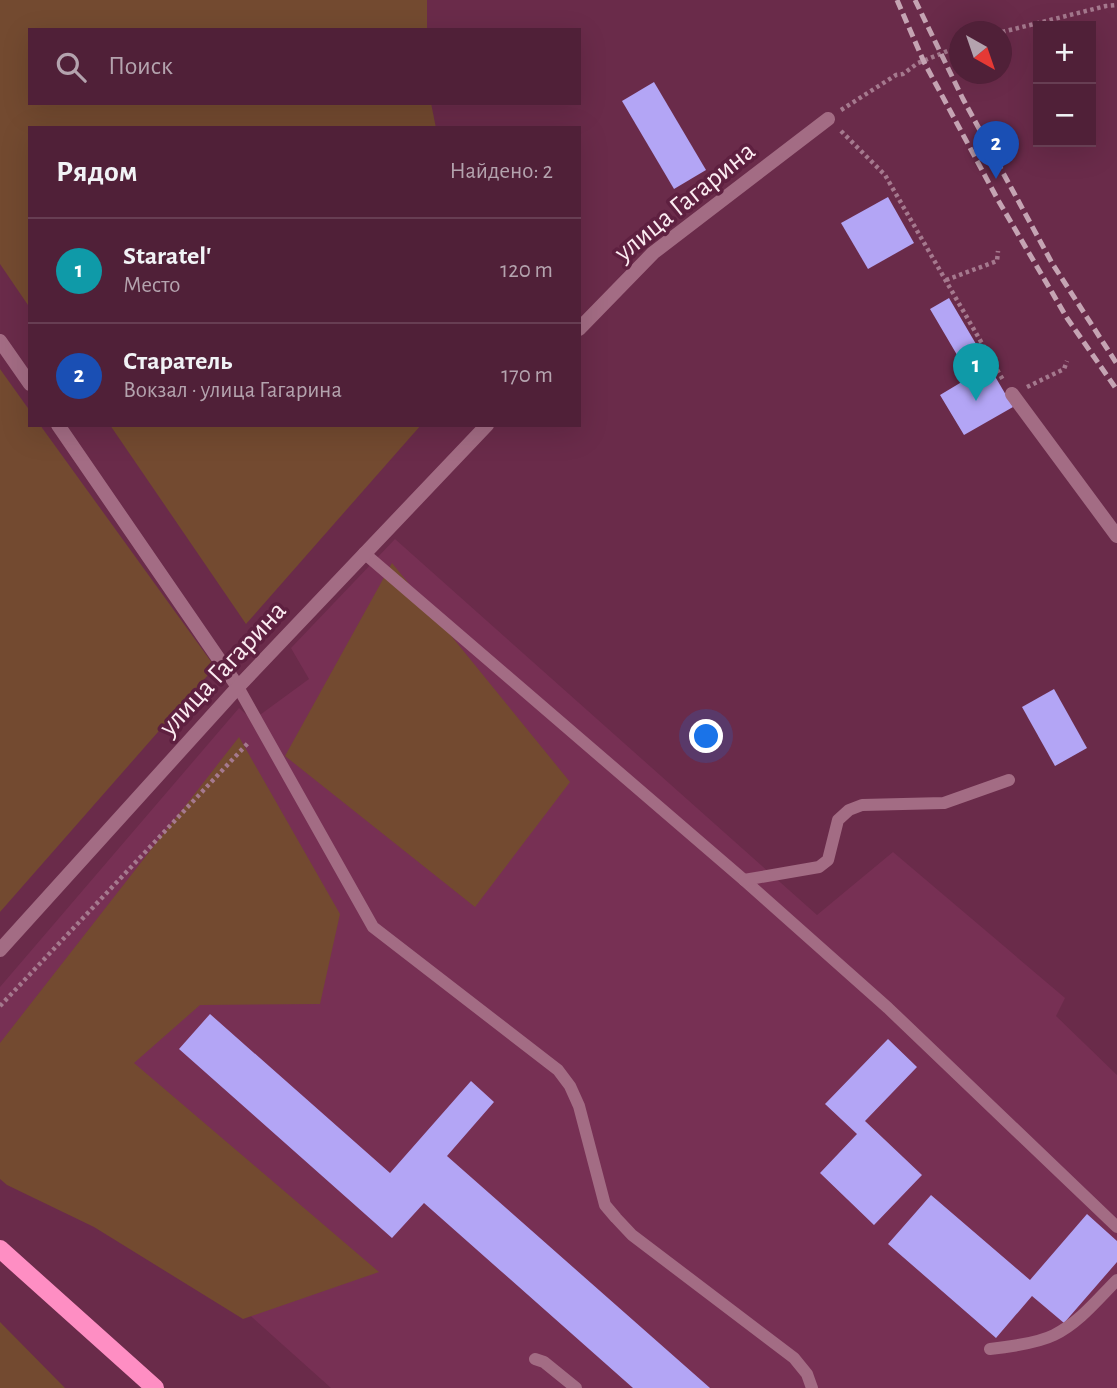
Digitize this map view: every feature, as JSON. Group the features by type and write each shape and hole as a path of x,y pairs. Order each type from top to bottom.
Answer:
{"main road":[{"path":"0,1249 155,1388"}],"street":[{"name":"улица Гагарина","path":"581,328 653,253 828,119"},
{"path":"0,341 28,381"},
{"path":"1012,394 1117,536"},
{"path":"59,427 238,687"},
{"name":"улица Гагарина","path":"0,950 238,687 485,427"}],"lane":[{"path":"364,553 744,880 888,1008 1117,1227"},
{"path":"238,687 373,927 558,1070 570,1086 579,1106 605,1205 632,1235 794,1358 807,1374 812,1388"},
{"path":"744,880 819,867 828,860 838,820 849,810 862,805 944,803 1009,780"},
{"path":"990,1349 1053,1336 1072,1323 1117,1280"},
{"path":"535,1359 544,1362 576,1388"}],"path":[{"path":"1012,30 1117,5"},
{"path":"949,50 896,75 828,119 886,175 1012,394 1064,369 1067,361"},
{"path":"946,280 997,261 998,251"},
{"path":"0,1006 261,729"}],"shaded area":[{"path":"0,0 427,0 427,28 28,28 28,105 431,105 436,126 28,126 28,305 0,264"},
{"path":"0,369 28,408 28,427 41,427 215,667 0,912"},
{"path":"111,427 419,427 246,624"},
{"path":"395,539 817,915 893,852 1065,998 1056,1016 1117,1075 1117,1388 331,1388 0,1091 0,987 239,708 253,720 309,679 291,648"},
{"path":"392,563 570,782 475,907 285,756"},
{"path":"239,737 340,914 320,1004 200,1005 134,1063 379,1272 243,1319 94,1227 7,1185 0,1179 0,1043"},
{"path":"0,1322 65,1388 0,1388"}],"building":[{"path":"654,82 706,170 674,189 622,101"},
{"path":"888,197 914,243 868,269 841,223"},
{"path":"949,298 1013,407 964,435 940,395 970,377 930,309"},
{"path":"1054,689 1087,748 1055,766 1022,707"},
{"path":"210,1014 390,1173 471,1081 494,1102 447,1156 710,1388 633,1388 424,1203 392,1238 179,1049"},
{"path":"888,1039 917,1067 865,1121 922,1175 874,1225 820,1173 857,1134 825,1104"},
{"path":"931,1195 1030,1280 1087,1214 1117,1241 1117,1262 1064,1323 1032,1296 996,1338 888,1244"}],"railway":[{"path":"897,0 924,62 998,200 1067,318 1117,390"},
{"path":"915,0 963,99 1052,263 1117,364"}],"place":[{"name":"Старатель","path":"996,179"},
{"name":"Staratel'","path":"976,401"}]}
